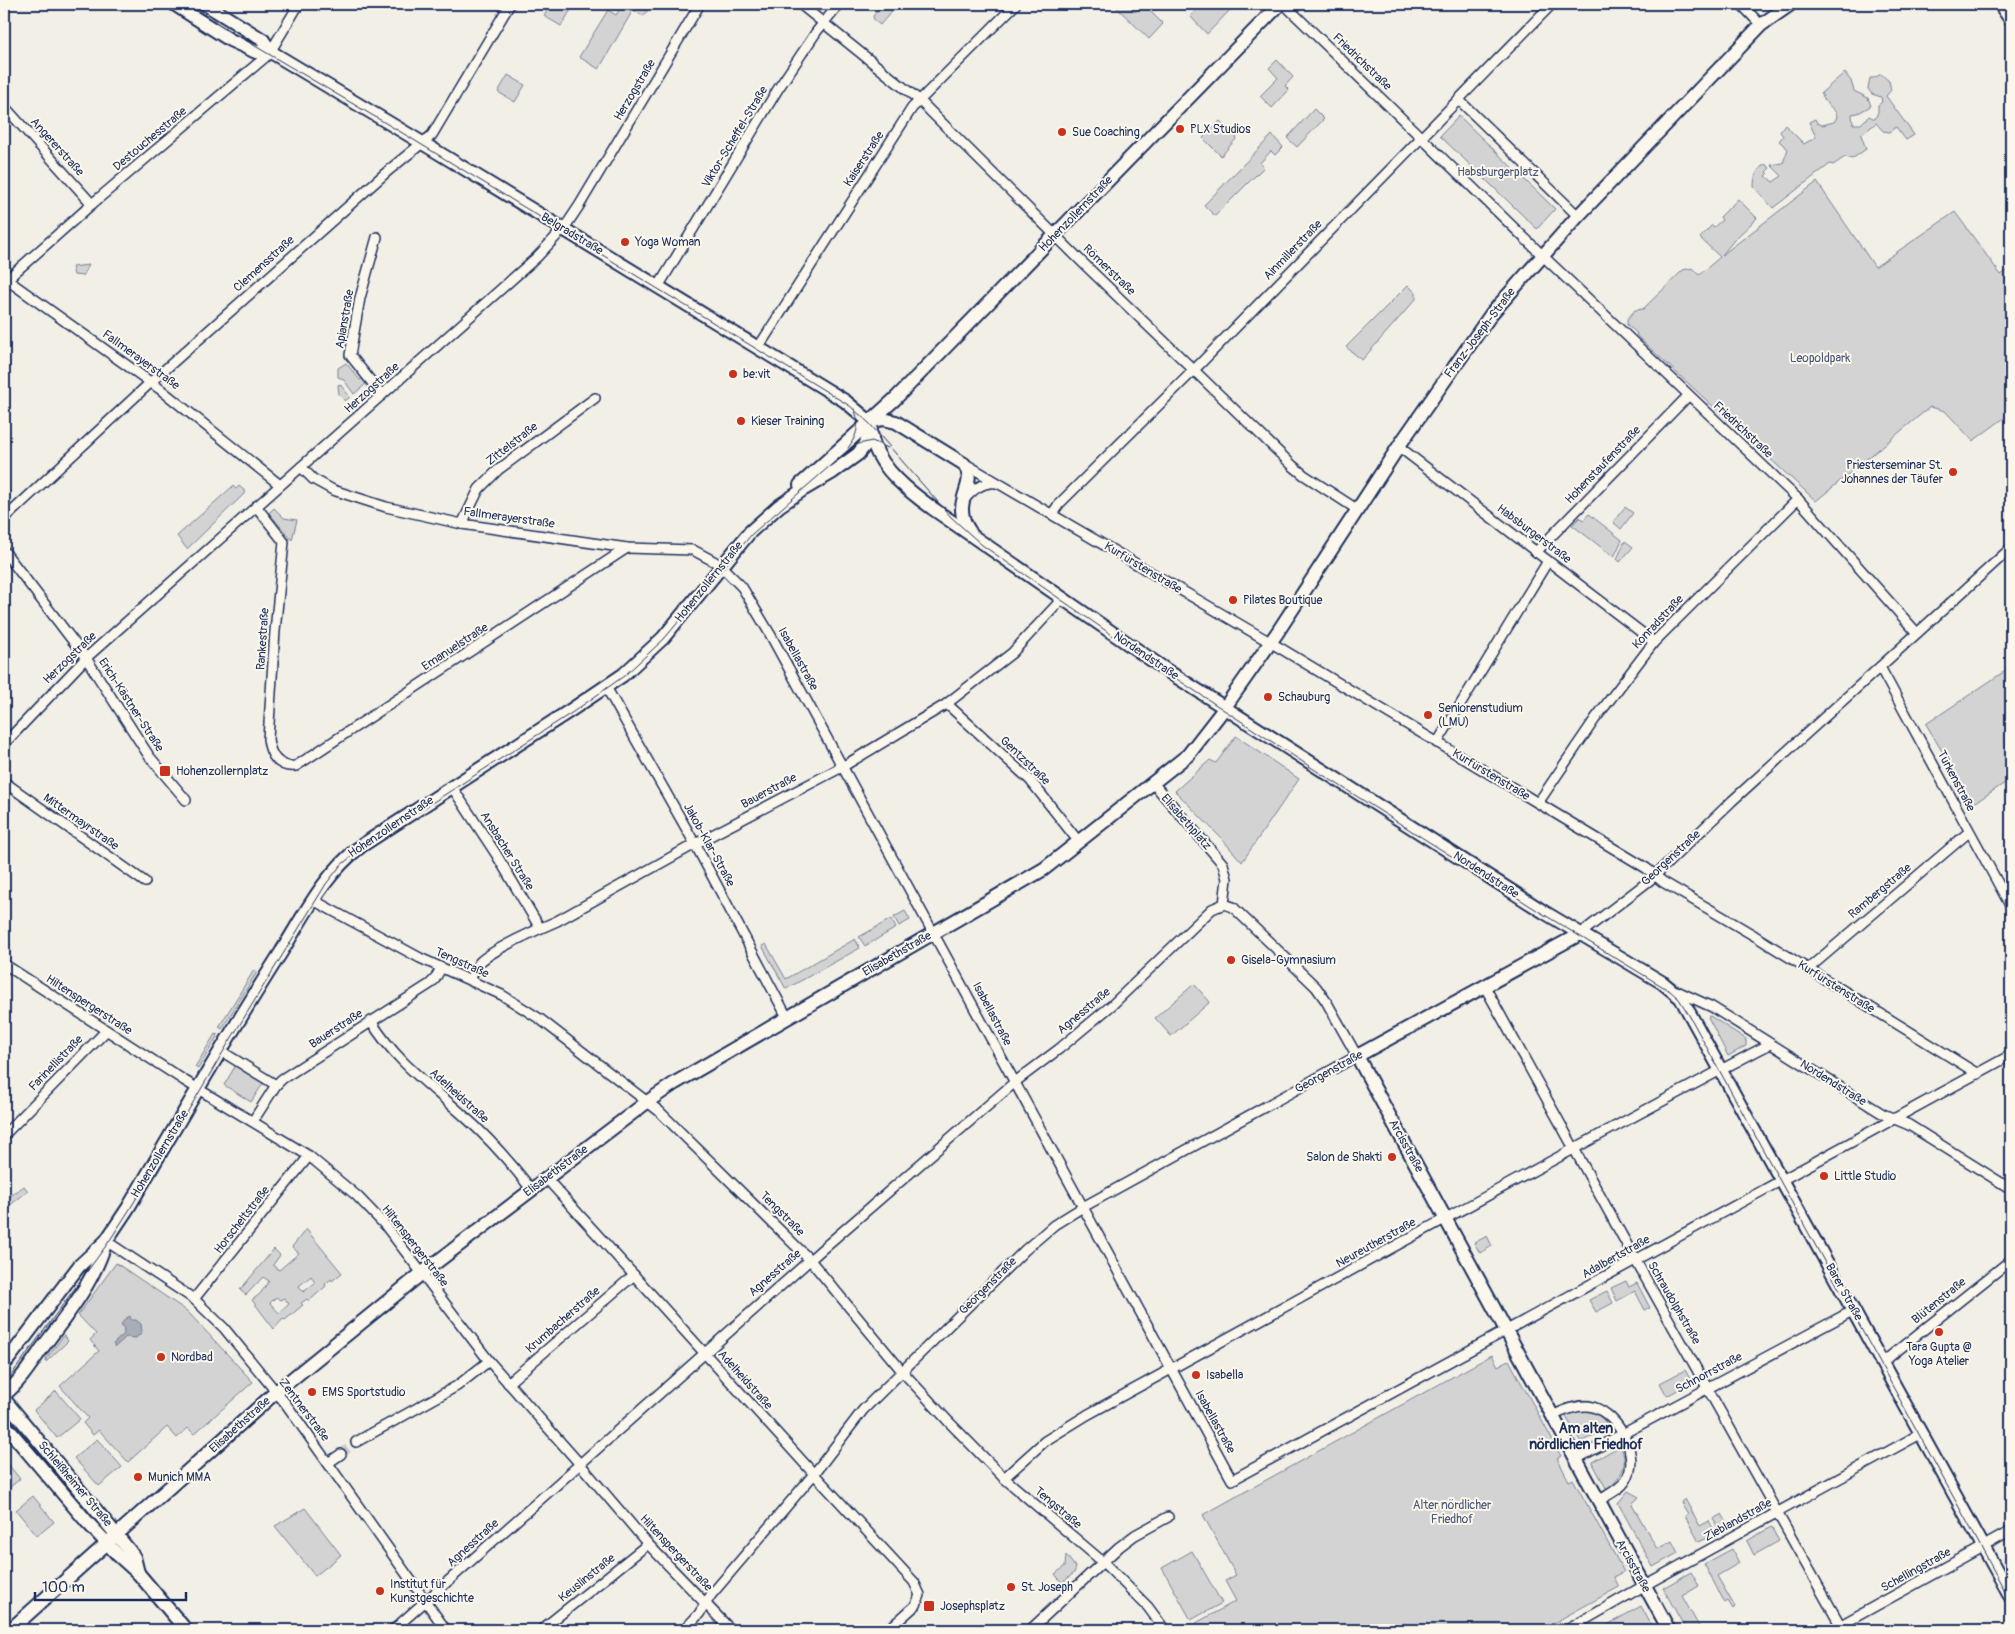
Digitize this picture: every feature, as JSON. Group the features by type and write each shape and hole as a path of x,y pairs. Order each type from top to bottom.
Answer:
{"main road":[{"name":"Belgradstraße","path":"174,4 230,40 256,52 271,52"},
{"name":"Belgradstraße","path":"205,4 263,40 271,52 848,403 870,422"},
{"name":"Hohenzollernstraße","path":"4,1365 79,1266 106,1241 128,1208 313,900 334,870 349,855 606,687 655,646 750,532 935,360 1282,4"},
{"name":"Franz-Joseph-Straße","path":"1224,708 1270,643 1398,446 1473,338 1542,255 1760,24 1791,4"},
{"path":"2000,4 2011,20"},
{"path":"858,454 866,451 877,453 872,438 870,422 883,419 896,422 960,460 966,466 969,476 962,503 963,520 975,538"},
{"name":"Hohenzollernstraße","path":"779,506 858,454 867,442 870,422"},
{"name":"Nordendstraße","path":"877,453 899,481 932,508 1062,599 1224,708 1580,934 1672,989"},
{"path":"932,508 951,510 962,503"},
{"name":"Elisabethplatz","path":"1153,783 1188,754 1224,708"},
{"name":"Elisabethstraße","path":"10,1630 276,1392 420,1274 647,1102 674,1083 1044,869 1153,783"},
{"name":"Georgenstraße","path":"1357,1056 1580,934"},
{"name":"Barer Straße","path":"1672,989 1686,1004 2011,1597"},
{"name":"Arcisstraße","path":"1357,1056 1669,1630"},
{"name":"Hohenzollernstraße","path":"4,1395 18,1382 80,1296 96,1270 106,1241"},
{"name":"Schleißheimer Straße","path":"4,1399 134,1557 138,1574"},
{"name":"Schleißheimer Straße","path":"4,1424 107,1544 138,1574 186,1630"}],"street":[{"name":"Destouchesstraße","path":"5,281 92,204 271,52 299,4"},
{"name":"Clemensstraße","path":"4,519 151,382 432,135 510,4"},
{"name":"Herzogstraße","path":"4,744 86,658 537,257 563,229 579,206 700,4"},
{"name":"Römerstraße","path":"800,4 919,100 1194,370 1304,475 1358,510"},
{"name":"Viktor-Scheffel-Straße","path":"658,287 773,98 823,23 839,4"},
{"name":"Kaiserstraße","path":"758,348 912,108 1016,4"},
{"name":"Friedrichstraße","path":"1282,4 1422,138"},
{"name":"Ainmillerstraße","path":"1052,514 1059,504 1194,370 1552,4"},
{"path":"1741,4 1760,24"},
{"path":"1459,100 1578,216"},
{"name":"Angererstraße","path":"4,106 92,204"},
{"path":"1422,138 1542,255"},
{"name":"Apianstraße","path":"377,238 360,298 350,355 382,395"},
{"name":"Friedrichstraße","path":"1542,255 1798,499 1917,633"},
{"name":"Fallmerayerstraße","path":"5,281 151,382 280,485"},
{"name":"Hohenstaufenstraße","path":"1536,552 1688,396"},
{"name":"Zittelstraße","path":"462,524 479,489 498,470 595,398"},
{"name":"Habsburgerstraße","path":"1398,446 1654,642"},
{"name":"Kurfürstenstraße","path":"960,460 1437,742 1978,1074"},
{"name":"Fallmerayerstraße","path":"301,467 313,478 333,490 386,507 462,524 627,548 694,550 709,557 721,566"},
{"path":"962,503 972,492 981,486 991,482 1000,484"},
{"name":"Konradstraße","path":"1538,803 1595,719 1654,642 1798,499"},
{"name":"Rankestraße","path":"256,506 284,542 275,632 269,747 272,755 283,765 296,766"},
{"name":"Emanuelstraße","path":"296,766 627,548"},
{"name":"Georgenstraße","path":"1580,934 1655,875 1732,800 2011,548"},
{"name":"Erich-Kästner-Straße","path":"4,550 86,658 149,756 186,800"},
{"path":"1437,742 1548,561"},
{"name":"Isabellastraße","path":"721,566 742,587 774,642 1232,1480"},
{"name":"Bauerstraße","path":"470,979 481,962 540,928 557,922 695,844 842,767 947,704 1012,653 1062,599"},
{"name":"Türkenstraße","path":"1880,667 2011,907"},
{"name":"Jakob-Klar-Straße","path":"606,687 695,844 787,1017"},
{"name":"Gentzstraße","path":"947,704 1030,780 1080,842"},
{"name":"Mittermayrstraße","path":"4,782 145,882"},
{"name":"Elisabethplatz","path":"1153,783 1223,864 1227,879 1224,904"},
{"name":"Ansbacher Straße","path":"452,787 496,854 540,928"},
{"name":"Rambergstraße","path":"1808,969 1969,832"},
{"name":"Tengstraße","path":"313,900 441,968 470,979 502,995 540,1019 659,1111 810,1260 902,1371 948,1421 1004,1478 1103,1562 1148,1607 1165,1630"},
{"name":"Arcisstraße","path":"1224,904 1236,910 1316,988 1357,1056"},
{"name":"Agnesstraße","path":"393,1630 810,1260 1016,1082 1059,1049 1112,1004 1212,909 1224,904"},
{"name":"Hiltenspergerstraße","path":"4,964 106,1031 309,1156 357,1196 385,1225 420,1274 488,1361 648,1544 732,1630"},
{"name":"Bauerstraße","path":"253,1121 276,1085 282,1079 430,984 436,979 441,968"},
{"name":"Schraudolphstraße","path":"1485,986 1636,1261 1842,1628"},
{"name":"Nordendstraße","path":"1672,989 1712,1007 1883,1114 1909,1125 2011,1189"},
{"name":"Adelheidstraße","path":"371,1021 385,1044 400,1060 479,1130 531,1189"},
{"name":"Farinellistraße","path":"4,1135 106,1031"},
{"name":"Neureutherstraße","path":"1004,1478 1052,1436 1087,1414 1172,1370 1574,1147 1770,1044"},
{"path":"221,1051 276,1085"},
{"name":"Adalbertstraße","path":"1232,1480 2011,1055"},
{"name":"Georgenstraße","path":"684,1630 707,1604 711,1595 814,1474 864,1410 1025,1250 1054,1225 1083,1207 1357,1056"},
{"name":"Horscheltstraße","path":"194,1299 309,1156"},
{"name":"Adelheidstraße","path":"546,1178 914,1582 919,1589 919,1601 913,1609 888,1630"},
{"name":"Zentnerstraße","path":"106,1241 194,1299 224,1328 276,1392 446,1630"},
{"name":"Blütenstraße","path":"1883,1362 2011,1260"},
{"name":"Krumbacherstraße","path":"508,1384 634,1275"},
{"name":"Schnorrstraße","path":"1576,1460 1854,1310"},
{"path":"356,1442 457,1386 488,1361"},
{"path":"1552,1416 1582,1406 1594,1408 1610,1418 1622,1434 1630,1454 1629,1473 1622,1485 1598,1501"},
{"name":"Zieblandstraße","path":"1567,1630 1922,1434"},
{"path":"328,1463 341,1454"},
{"path":"1030,1630 1126,1541 1168,1517"},
{"name":"Schellingstraße","path":"1832,1630 1842,1628 2011,1531"},
{"name":"Keuslinstraße","path":"541,1630 648,1544"}],"green space":[{"path":"551,4 565,4 572,8 561,26 544,16"},
{"path":"623,4 651,4 644,16 633,10 599,69 579,57 608,10 616,15"},
{"path":"883,4 897,5 880,25 874,20 873,16"},
{"path":"1113,4 1126,4 1135,12 1143,4 1163,24 1149,39"},
{"path":"1203,4 1221,4 1229,11 1207,34 1190,16"},
{"path":"1277,60 1293,77 1285,86 1289,90 1272,108 1260,96 1278,78 1269,68"},
{"path":"1845,73 1851,81 1854,91 1868,98 1871,106 1852,114 1853,124 1861,124 1869,116 1875,119 1878,105 1882,102 1881,97 1872,94 1868,89 1870,78 1881,74 1889,81 1891,90 1886,96 1914,135 1906,140 1896,127 1889,132 1883,131 1876,123 1861,135 1866,149 1852,159 1845,157 1833,165 1830,164 1773,208 1754,187 1758,171 1765,164 1770,168 1766,172 1768,174 1766,176 1773,182 1782,176 1771,165 1783,163 1788,149 1779,141 1783,136 1780,132 1785,125 1804,144 1816,137 1809,122 1815,119 1817,123 1822,125 1834,122 1837,117 1836,112 1826,102 1821,93"},
{"path":"508,75 525,85 515,102 498,92"},
{"path":"1314,109 1324,119 1297,147 1287,138"},
{"name":"Habsburgerplatz","path":"1459,116 1555,209 1537,229 1440,136"},
{"path":"1220,121 1237,138 1221,156 1203,138"},
{"path":"1272,135 1283,147 1275,155 1271,151 1260,163 1264,167 1215,216 1204,205"},
{"name":"Leopoldpark","path":"1817,182 1875,267 1955,212 2001,275 2011,268 2011,413 1973,441 1945,411 1930,407 1816,501 1640,339 1636,335 1637,333 1627,325 1627,319 1635,310 1643,309 1683,270 1692,268 1699,275 1720,257 1700,238 1712,225 1714,227 1722,220 1720,217 1738,199 1757,218 1734,240 1722,255"},
{"path":"89,265 83,276 74,275 72,267"},
{"path":"1408,285 1416,293 1416,299 1362,360 1346,347"},
{"path":"346,363 360,380 363,378 367,383 354,394 343,379 338,377 338,368"},
{"path":"340,384 350,397 345,401 339,395 338,385"},
{"path":"233,486 236,489 239,486 245,491 244,494 187,549 177,536"},
{"path":"1625,507 1633,513 1621,529 1613,522"},
{"path":"274,508 284,518 297,520 292,540 269,513"},
{"path":"1589,514 1622,540 1614,557 1572,525 1580,517 1583,520"},
{"path":"1625,541 1633,547 1620,562 1617,559"},
{"path":"2011,667 2011,779 1973,804 1926,724"},
{"path":"1236,736 1299,779 1242,862 1175,791 1210,760 1216,763"},
{"path":"905,911 910,920 899,926 894,917"},
{"path":"891,919 896,928 865,946 859,937"},
{"path":"855,939 860,948 786,989 762,946 766,944 786,979"},
{"path":"254,970 257,972 222,1029 219,1027"},
{"path":"1194,984 1210,1002 1171,1036 1155,1018"},
{"path":"1710,1016 1746,1039 1746,1046 1728,1056 1708,1017"},
{"path":"215,1034 218,1035 198,1069 195,1067"},
{"path":"236,1065 264,1082 251,1102 224,1085"},
{"path":"24,1186 28,1191 4,1210 4,1201"},
{"path":"306,1229 342,1273 325,1284 326,1286 309,1301 307,1299 301,1303 303,1305 285,1320 283,1319 274,1329 252,1300 260,1294 269,1281 263,1277 246,1295 240,1290 274,1249 280,1255 273,1265 279,1270 299,1253 292,1247","holes":["311,1276 315,1283 303,1292 299,1286","276,1297 280,1300 284,1298 289,1304 279,1313 270,1303"]},
{"path":"1487,1236 1492,1246 1480,1253 1474,1243"},
{"name":"Nordbad","path":"116,1263 187,1311 253,1382 194,1434 188,1428 177,1438 167,1427 128,1462 99,1430 93,1435 83,1423 88,1418 60,1386 99,1351 90,1340 96,1334 78,1315"},
{"path":"1626,1281 1629,1287 1637,1283 1650,1308 1645,1310 1635,1291 1617,1301 1611,1288"},
{"path":"1607,1291 1613,1303 1596,1312 1589,1300"},
{"path":"64,1335 68,1341 46,1362 46,1359"},
{"name":"Alter nördlicher Friedhof","path":"1492,1355 1498,1366 1509,1360 1561,1456 1557,1458 1569,1481 1573,1479 1624,1572 1614,1577 1619,1587 1541,1630 1200,1630 1196,1623 1236,1601 1225,1581 1236,1575 1203,1515"},
{"path":"1685,1370 1692,1382 1667,1396 1660,1383"},
{"path":"56,1391 80,1419 57,1438 34,1410"},
{"path":"1581,1409 1597,1413 1610,1427 1581,1442 1565,1415"},
{"path":"97,1439 122,1467 99,1486 74,1458"},
{"path":"1620,1446 1624,1465 1620,1476 1607,1490 1592,1462"},
{"path":"4,1459 20,1479 4,1492"},
{"path":"1628,1491 1639,1497 1632,1504 1657,1549 1672,1541 1678,1553 1653,1567 1618,1503"},
{"path":"33,1496 54,1522 37,1536 16,1510"},
{"path":"1685,1499 1700,1526 1709,1521 1716,1534 1699,1542 1685,1516 1688,1514 1681,1502"},
{"path":"305,1508 341,1555 315,1576 275,1526"},
{"path":"1722,1514 1729,1526 1720,1531 1713,1519"},
{"path":"1771,1527 1779,1541 1754,1555 1747,1541"},
{"path":"1732,1549 1739,1563 1717,1576 1735,1607 1733,1609 1728,1601 1725,1603 1704,1564"},
{"path":"1192,1551 1222,1603 1191,1620 1162,1568"},
{"path":"1066,1555 1076,1568 1074,1573 1062,1583 1055,1574 1065,1566"},
{"path":"1691,1572 1699,1586 1682,1596 1701,1630 1686,1630 1663,1588"},
{"path":"1641,1606 1654,1630 1639,1630 1635,1625 1625,1630 1604,1630 1602,1628"}],"shaded area":[{"path":"130,1316 131,1320 136,1320 141,1324 142,1332 136,1338 126,1337 115,1347 113,1344 124,1334 123,1326 121,1325"}],"tunnel":[{"path":"341,1454 356,1442"}],"tram line":[{"path":"184,4 404,134 850,406 869,423 951,517 982,545 1154,664 1312,768 1543,914 1670,991 1679,999 1689,1015 2011,1602"},
{"path":"848,448 854,439 858,424 854,409"},
{"path":"4,1385 108,1243 326,884 341,865 362,848 573,712 624,676 664,639 752,534 854,445 872,441 888,448"},
{"path":"4,1371 17,1360"}],"place":[{"name":"PLX Studios","path":"1180,129"},
{"name":"Sue Coaching","path":"1062,132"},
{"name":"Yoga Woman","path":"625,242"},
{"name":"be:vit","path":"733,374"},
{"name":"Kieser Training","path":"741,421"},
{"name":"Priesterseminar St. Johannes der Täufer","path":"1953,472"},
{"name":"Pilates Boutique","path":"1233,600"},
{"name":"Schauburg","path":"1268,697"},
{"name":"Seniorenstudium (LMU)","path":"1428,715"},
{"name":"Hohenzollernplatz","path":"165,771"},
{"name":"Gisela-Gymnasium","path":"1231,960"},
{"name":"Salon de Shakti","path":"1392,1157"},
{"name":"Little Studio","path":"1824,1176"},
{"name":"Tara Gupta @ Yoga Atelier","path":"1939,1332"},
{"name":"Nordbad","path":"161,1357"},
{"name":"Isabella","path":"1196,1375"},
{"name":"EMS Sportstudio","path":"312,1392"},
{"name":"Munich MMA","path":"138,1477"},
{"name":"St. Joseph","path":"1011,1587"},
{"name":"Institut für Kunstgeschichte","path":"380,1591"},
{"name":"Josephsplatz","path":"929,1606"}],"district":[{"name":"Am alten nördlichen Friedhof","path":"1586,1436"}]}
